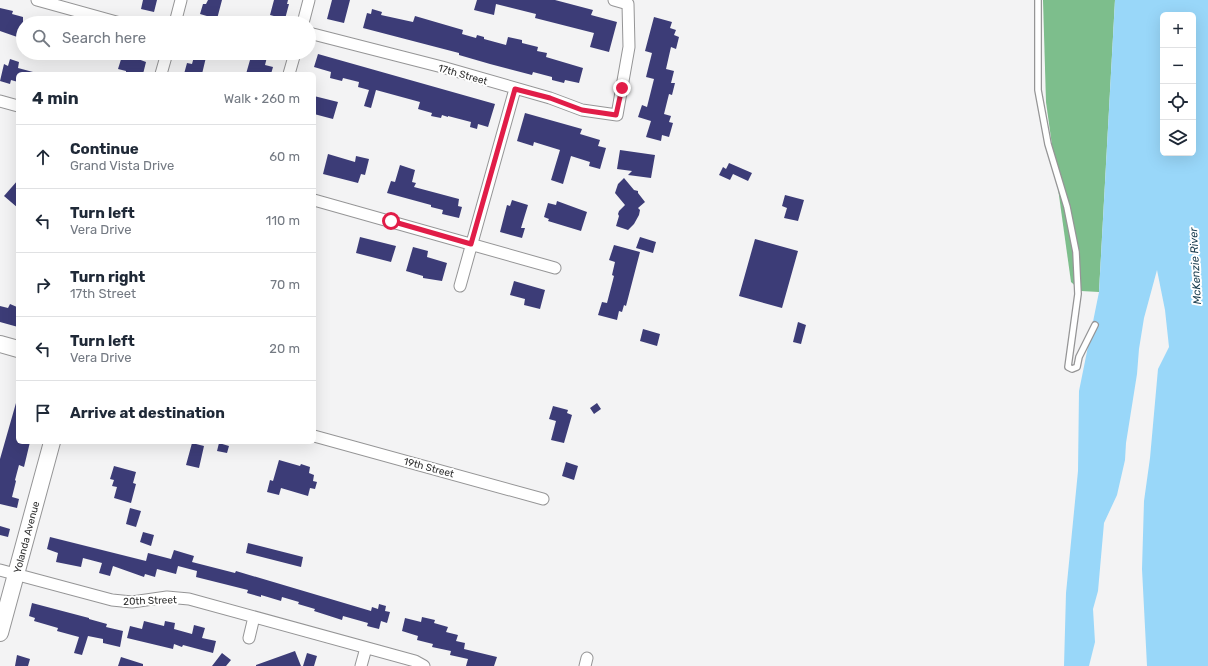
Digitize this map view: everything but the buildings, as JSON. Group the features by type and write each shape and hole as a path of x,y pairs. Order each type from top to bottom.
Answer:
{"street":[{"path":"36,0 94,16"},
{"path":"177,16 182,0"},
{"path":"305,16 309,0"},
{"name":"17th Street","path":"316,36 442,67 550,98 582,110 616,115 629,47 628,4 614,0"},
{"path":"162,72 165,60"},
{"path":"290,72 293,60"},
{"path":"460,286 515,89"},
{"path":"0,101 16,105"},
{"path":"316,201 555,268"},
{"path":"0,344 16,348"},
{"name":"19th Street","path":"316,437 543,499"},
{"name":"Yolanda Avenue","path":"0,633 51,444"},
{"name":"20th Street","path":"0,570 112,600 132,602 167,597 189,599 415,661 424,666"},
{"path":"249,638 254,617"},
{"path":"361,666 366,648"}],"lane":[{"path":"1038,0 1038,90 1048,144 1067,207 1076,252 1078,294 1068,366 1072,369 1077,367 1079,357 1095,325"}],"green space":[{"path":"1043,0 1115,0 1099,292 1081,291 1071,282 1046,102"}],"water":[{"name":"McKenzie River","path":"1115,0 1208,0 1208,666 1147,666 1142,569 1144,501 1150,458 1158,369 1169,347 1165,310 1157,270 1144,318 1126,443 1125,460 1117,495 1104,523 1098,591 1093,609 1095,642 1089,666 1064,666 1066,593 1078,471 1079,391 1099,292"}],"route":[{"path":"391,221 471,244 515,89 550,98 582,110 616,115 622,88"}]}
